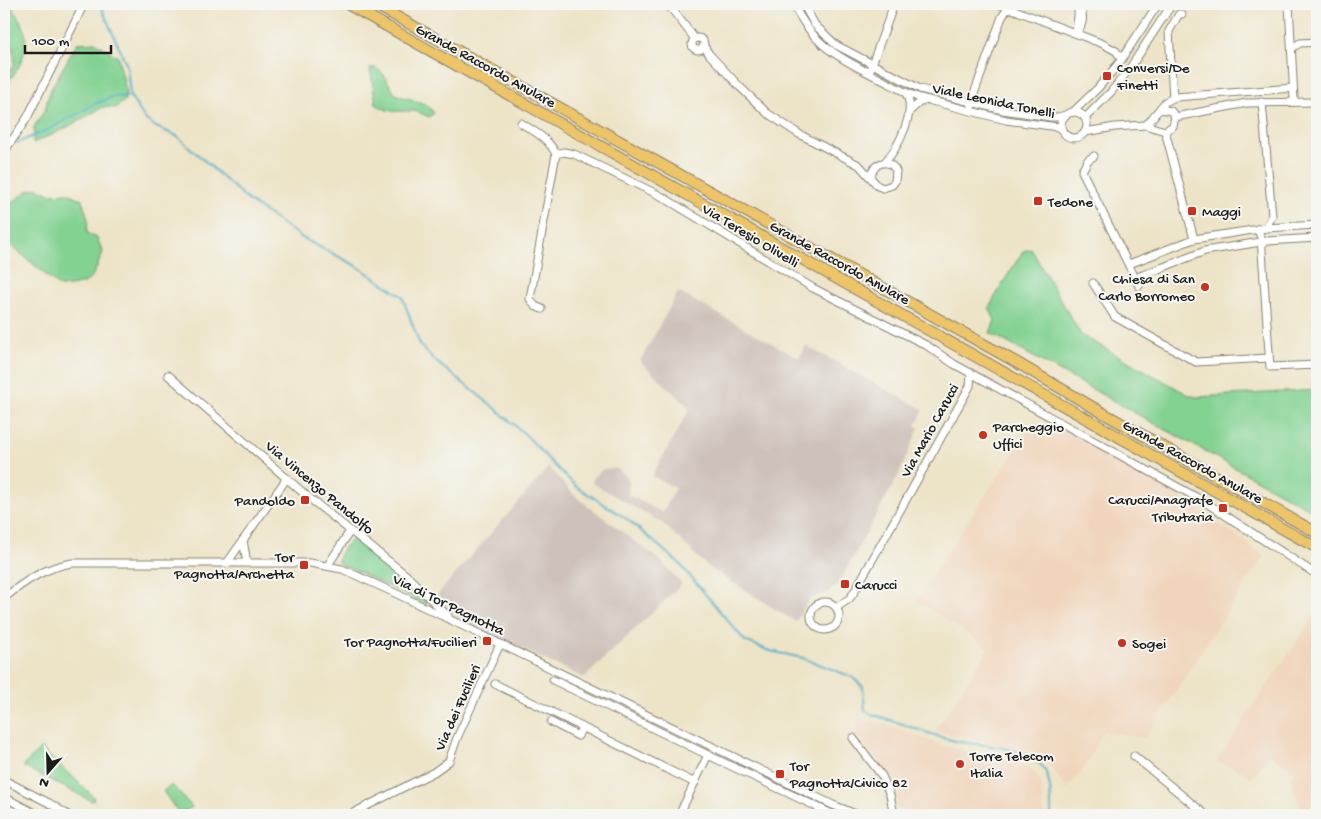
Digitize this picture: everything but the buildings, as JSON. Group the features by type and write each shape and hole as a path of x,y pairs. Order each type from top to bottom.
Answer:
{"highway":[{"name":"Grande Raccordo Anulare","path":"347,4 1317,548"},
{"name":"Grande Raccordo Anulare","path":"374,4 1014,361 1317,533"}],"street":[{"path":"4,152 27,118 84,4"},
{"path":"670,4 671,8 695,39 703,39 703,48 751,100 782,124 820,146 859,165 878,186 888,187 896,181 894,167 895,152 910,111 920,102 928,100"},
{"name":"Viale Leonida Tonelli","path":"793,4 808,30 818,42 835,56 905,92 928,100 1006,120 1058,127 1062,130"},
{"name":"Viale Leonida Tonelli","path":"803,4 815,25 836,44 920,89 1003,110 1058,117 1069,114"},
{"path":"865,71 870,70 894,4"},
{"path":"999,4 1103,44 1116,52 1122,59"},
{"path":"1076,33 1084,18 1078,4"},
{"path":"1158,4 1122,59 1102,84 1062,122 1062,130 1071,137 1079,137 1085,132 1145,124 1165,131"},
{"path":"1085,132 1086,120 1130,68 1172,4"},
{"path":"1289,4 1293,102"},
{"path":"966,110 971,107 973,102 975,90 1002,16 1011,8"},
{"path":"1173,98 1169,31 1179,14 1182,14"},
{"path":"1292,48 1300,43 1317,42"},
{"path":"1145,124 1153,119 1165,102 1173,98 1293,88"},
{"path":"905,92 910,111"},
{"path":"1262,102 1272,216 1270,228 1275,241"},
{"path":"1175,117 1262,102 1317,102"},
{"path":"1158,110 1168,110 1175,117"},
{"path":"1069,114 1080,114 1086,120 1114,127"},
{"path":"1165,131 1173,126 1175,117"},
{"path":"1153,119 1156,127"},
{"path":"521,123 545,138 556,154 530,296 532,304 542,309"},
{"path":"1165,131 1194,239"},
{"name":"Via Teresio Olivelli","path":"556,154 564,152 574,154 661,196 813,288 921,343 972,373"},
{"path":"859,165 876,165 885,162 895,152"},
{"path":"1094,156 1088,160 1082,171 1139,286"},
{"path":"885,162 894,167"},
{"path":"871,177 876,165"},
{"path":"1129,264 1194,239 1270,228 1317,225"},
{"path":"1257,230 1261,236 1270,367 1317,365"},
{"path":"1135,278 1200,253 1261,242 1317,238"},
{"path":"1093,283 1115,317 1196,362 1269,358"},
{"name":"Via Mario Carucci","path":"837,607 853,594 970,386 972,373 1204,502 1317,575"},
{"name":"Via Vincenzo Pandolfo","path":"168,375 350,531 406,575 454,622"},
{"path":"227,563 287,478"},
{"path":"328,566 350,531"},
{"path":"243,540 247,562"},
{"name":"Via di Tor Pagnotta","path":"4,598 40,572 66,564 247,562 310,563 328,566 360,576 833,805 858,815"},
{"path":"828,602 837,607 840,618 834,627 823,630 813,623 811,613 817,604 828,602"},
{"name":"Via dei Fucilieri","path":"349,815 434,772 449,761 457,738 500,644"},
{"path":"553,680 834,815"},
{"path":"494,684 695,783"},
{"path":"551,722 578,736 582,727"},
{"path":"853,738 882,776 890,795 894,815"},
{"path":"680,815 708,755"},
{"path":"1134,756 1206,815"},
{"path":"4,780 58,813 68,815"},
{"path":"4,797 38,815"}],"shaded area":[{"path":"678,292 799,358 806,346 924,410 916,425 919,428 898,476 837,586 825,594 808,600 796,622 708,567 664,524 592,483 594,477 603,469 616,468 627,476 629,482 628,495 663,513 675,488 652,476 690,408 640,361"},
{"name":"Sogei","path":"1049,421 1158,483 1264,555 1145,738 1103,731 1087,764 1067,790 1051,766 1035,753 935,731 989,648 916,600 1034,422 1040,425"},
{"path":"549,467 575,496 661,561 682,584 584,678 464,622 437,595"},
{"path":"1317,611 1317,815 1302,815 1290,778 1294,772 1270,754 1252,778 1238,769 1216,762"},
{"path":"856,718 889,726 948,747 1003,759 1030,769 1041,781 1044,815 911,815 897,808 898,791 896,784 856,735"}],"green space":[{"path":"4,4 10,4 21,22 24,28 26,44 19,67 4,86 4,75 10,71 14,58 3,22"},
{"path":"95,42 118,57 126,91 125,100 116,108 103,107 60,131 33,143 34,127 45,110 50,91 77,43"},
{"path":"370,68 376,68 384,75 395,94 422,103 434,113 429,117 414,111 390,111 376,104"},
{"path":"38,188 50,194 68,193 82,200 88,219 87,233 97,238 103,252 93,275 85,282 60,287 4,239 4,215 7,206 26,192"},
{"path":"1031,249 1081,335 1187,394 1196,397 1317,390 1317,513 990,333 995,320 989,308 1023,251"},
{"path":"355,538 428,602 427,604 338,562 344,548"},
{"path":"41,748 93,796 94,800 92,801 24,767"},
{"path":"172,785 192,807 179,814 163,791"}],"waterway":[{"path":"100,4 127,66 130,96 146,120 156,127 177,136 249,201 304,239 357,266 402,296 420,345 435,361 527,436 577,487 627,519 679,563 745,641 770,651 803,658 852,677 863,687 865,710 870,714 951,740 998,747 1032,758 1040,764 1047,774 1050,788 1051,815"},
{"path":"17,143 50,129 95,104 112,97 130,96"}],"place":[{"name":"Conversi/De Finetti","path":"1107,76"},
{"name":"Tedone","path":"1038,201"},
{"name":"Maggi","path":"1192,211"},
{"name":"Chiesa di San Carlo Borromeo","path":"1205,287"},
{"name":"Parcheggio Uffici","path":"983,435"},
{"name":"Pandoldo","path":"305,500"},
{"name":"Carucci/Anagrafe Tributaria","path":"1223,508"},
{"name":"Tor Pagnotta/Archetta","path":"304,565"},
{"name":"Carucci","path":"845,584"},
{"name":"Tor Pagnotta/Fucilieri","path":"487,641"},
{"name":"Sogei","path":"1122,643"},
{"name":"Torre Telecom Italia","path":"960,764"},
{"name":"Tor Pagnotta/Civico 82","path":"780,774"}]}
